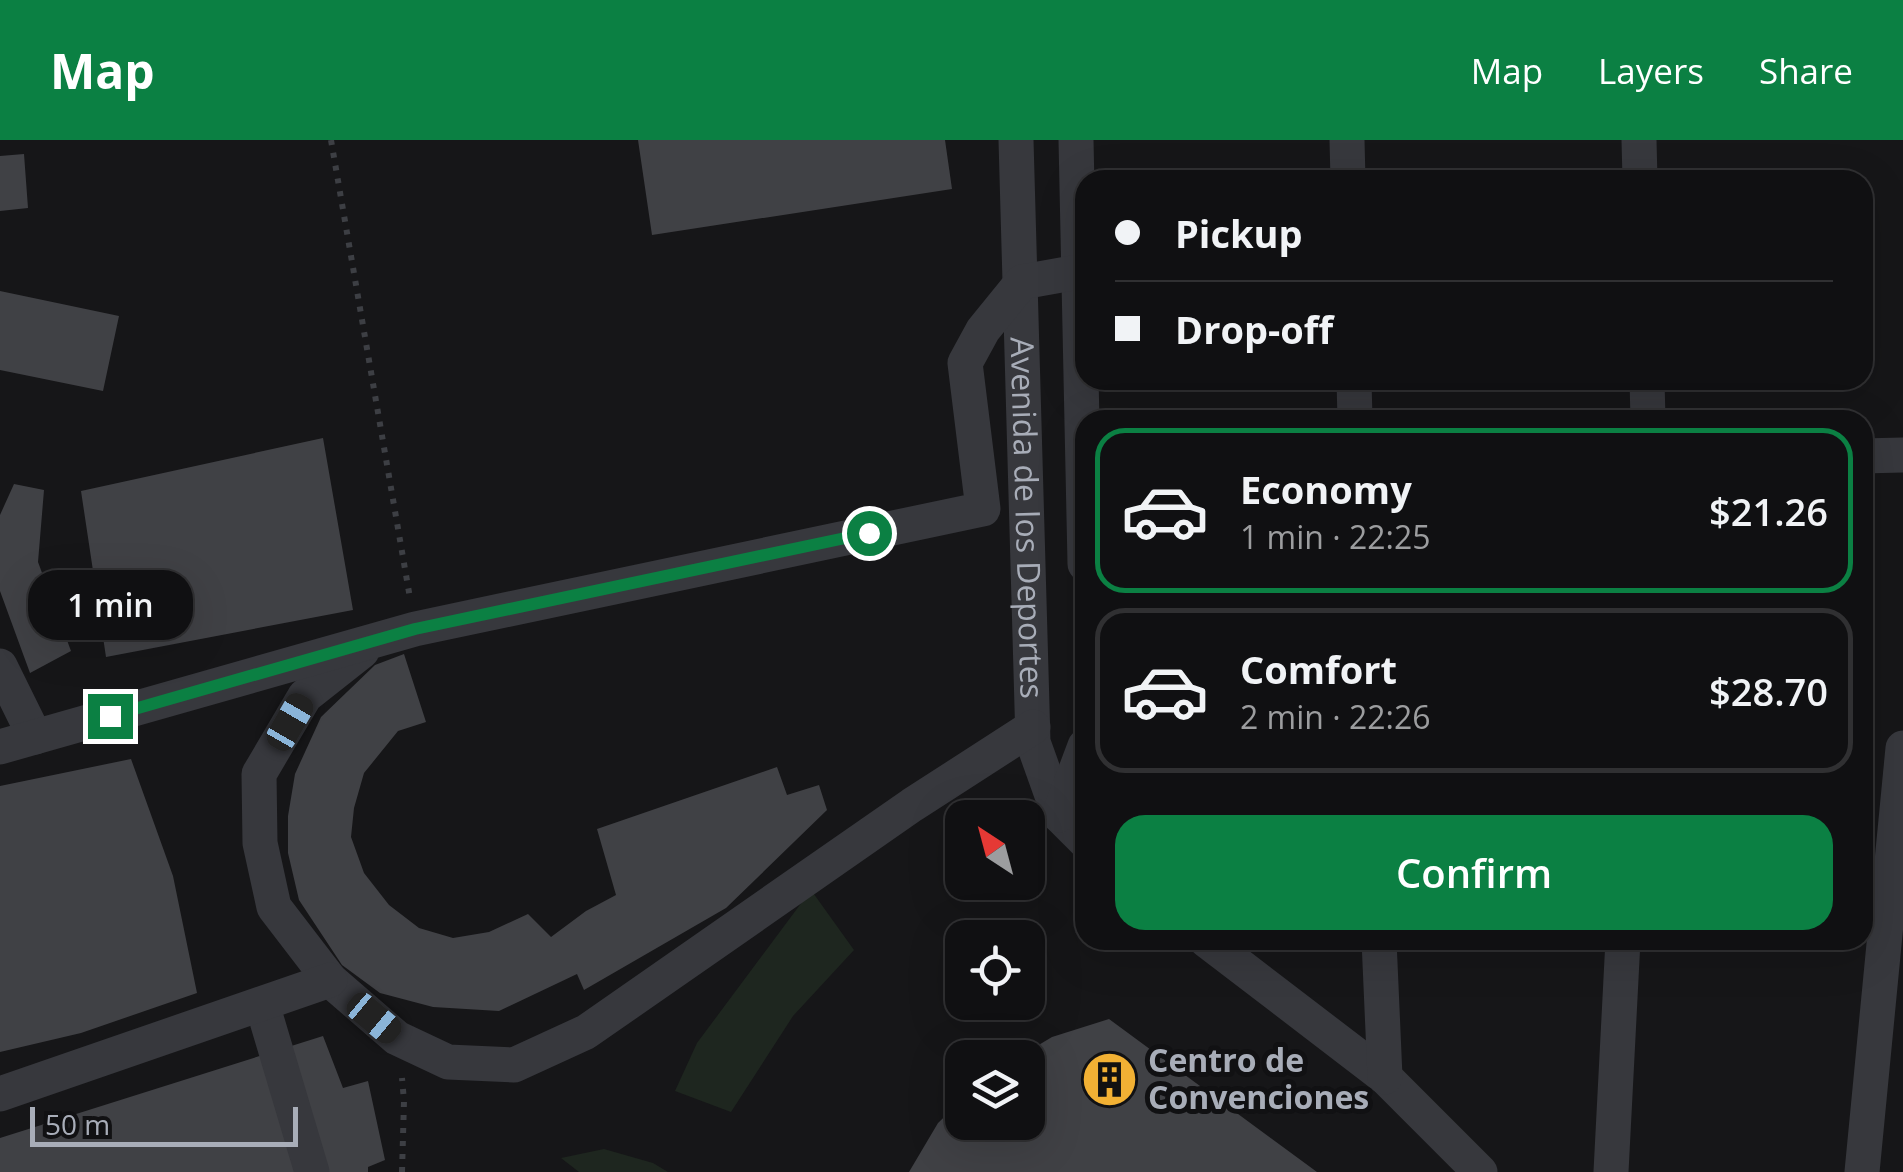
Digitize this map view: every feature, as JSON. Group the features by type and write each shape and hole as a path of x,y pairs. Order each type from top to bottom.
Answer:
{"street":[{"name":"Avenida de los Deportes","path":"1016,140 1033,742 1059,815"},
{"name":"Avenida de los Deportes","path":"1076,140 1076,170"},
{"path":"1347,140 1348,170"},
{"path":"1638,140 1640,170"},
{"path":"0,747 415,629 982,509 965,363 983,330 1022,282 1075,273"},
{"path":"1026,435 1064,440 1075,451"},
{"path":"1873,456 1903,455"},
{"path":"1028,491 1056,484 1075,468"},
{"path":"375,641 305,696 259,774 260,843 274,907 330,980 397,1038 448,1062 514,1065 586,1032 912,805 1033,727"},
{"path":"0,666 35,737"},
{"path":"1862,1172 1903,748"},
{"path":"1075,773 1059,815 1075,831"},
{"path":"1219,950 1385,1077 1480,1172"},
{"path":"1379,950 1385,1077"},
{"path":"1611,1172 1623,950"},
{"path":"0,1094 330,980"},
{"path":"262,1004 312,1172"}],"path":[{"path":"332,140 415,629"},
{"path":"397,1038 404,1101 402,1172"}],"shaded area":[{"path":"811,890 854,950 793,1016 731,1112 675,1091 697,1043"},
{"path":"604,1149 653,1163 668,1172 579,1172 561,1158"}],"building":[{"path":"638,140 945,140 952,189 652,235"},
{"path":"24,154 28,208 0,211 0,156"},
{"path":"0,291 119,316 103,391 0,370"},
{"path":"323,438 353,610 106,657 81,491"},
{"path":"14,484 44,490 38,562 71,651 30,673 0,591 0,515"},
{"path":"404,654 426,722 398,731 364,773 351,837 364,873 389,905 419,928 453,938 489,932 528,914 551,937 616,895 597,829 777,767 787,795 819,785 827,810 726,908 584,990 577,974 499,1011 433,1007 380,993 342,965 299,900 288,853 288,816 295,774 321,717 375,665"},
{"path":"131,759 173,876 197,993 81,1033 0,1052 0,786"},
{"name":"Centro de Convenciones","path":"1109,1019 1317,1172 909,1172 945,1116 945,1140 1045,1140 1045,1041"},
{"path":"323,1036 343,1088 368,1081 385,1160 368,1167 368,1172 0,1172 0,1138"}],"place":[{"name":"Centro de Convenciones","path":"1109,1079"}],"route":[{"path":"110,716 415,629 869,533"}]}
